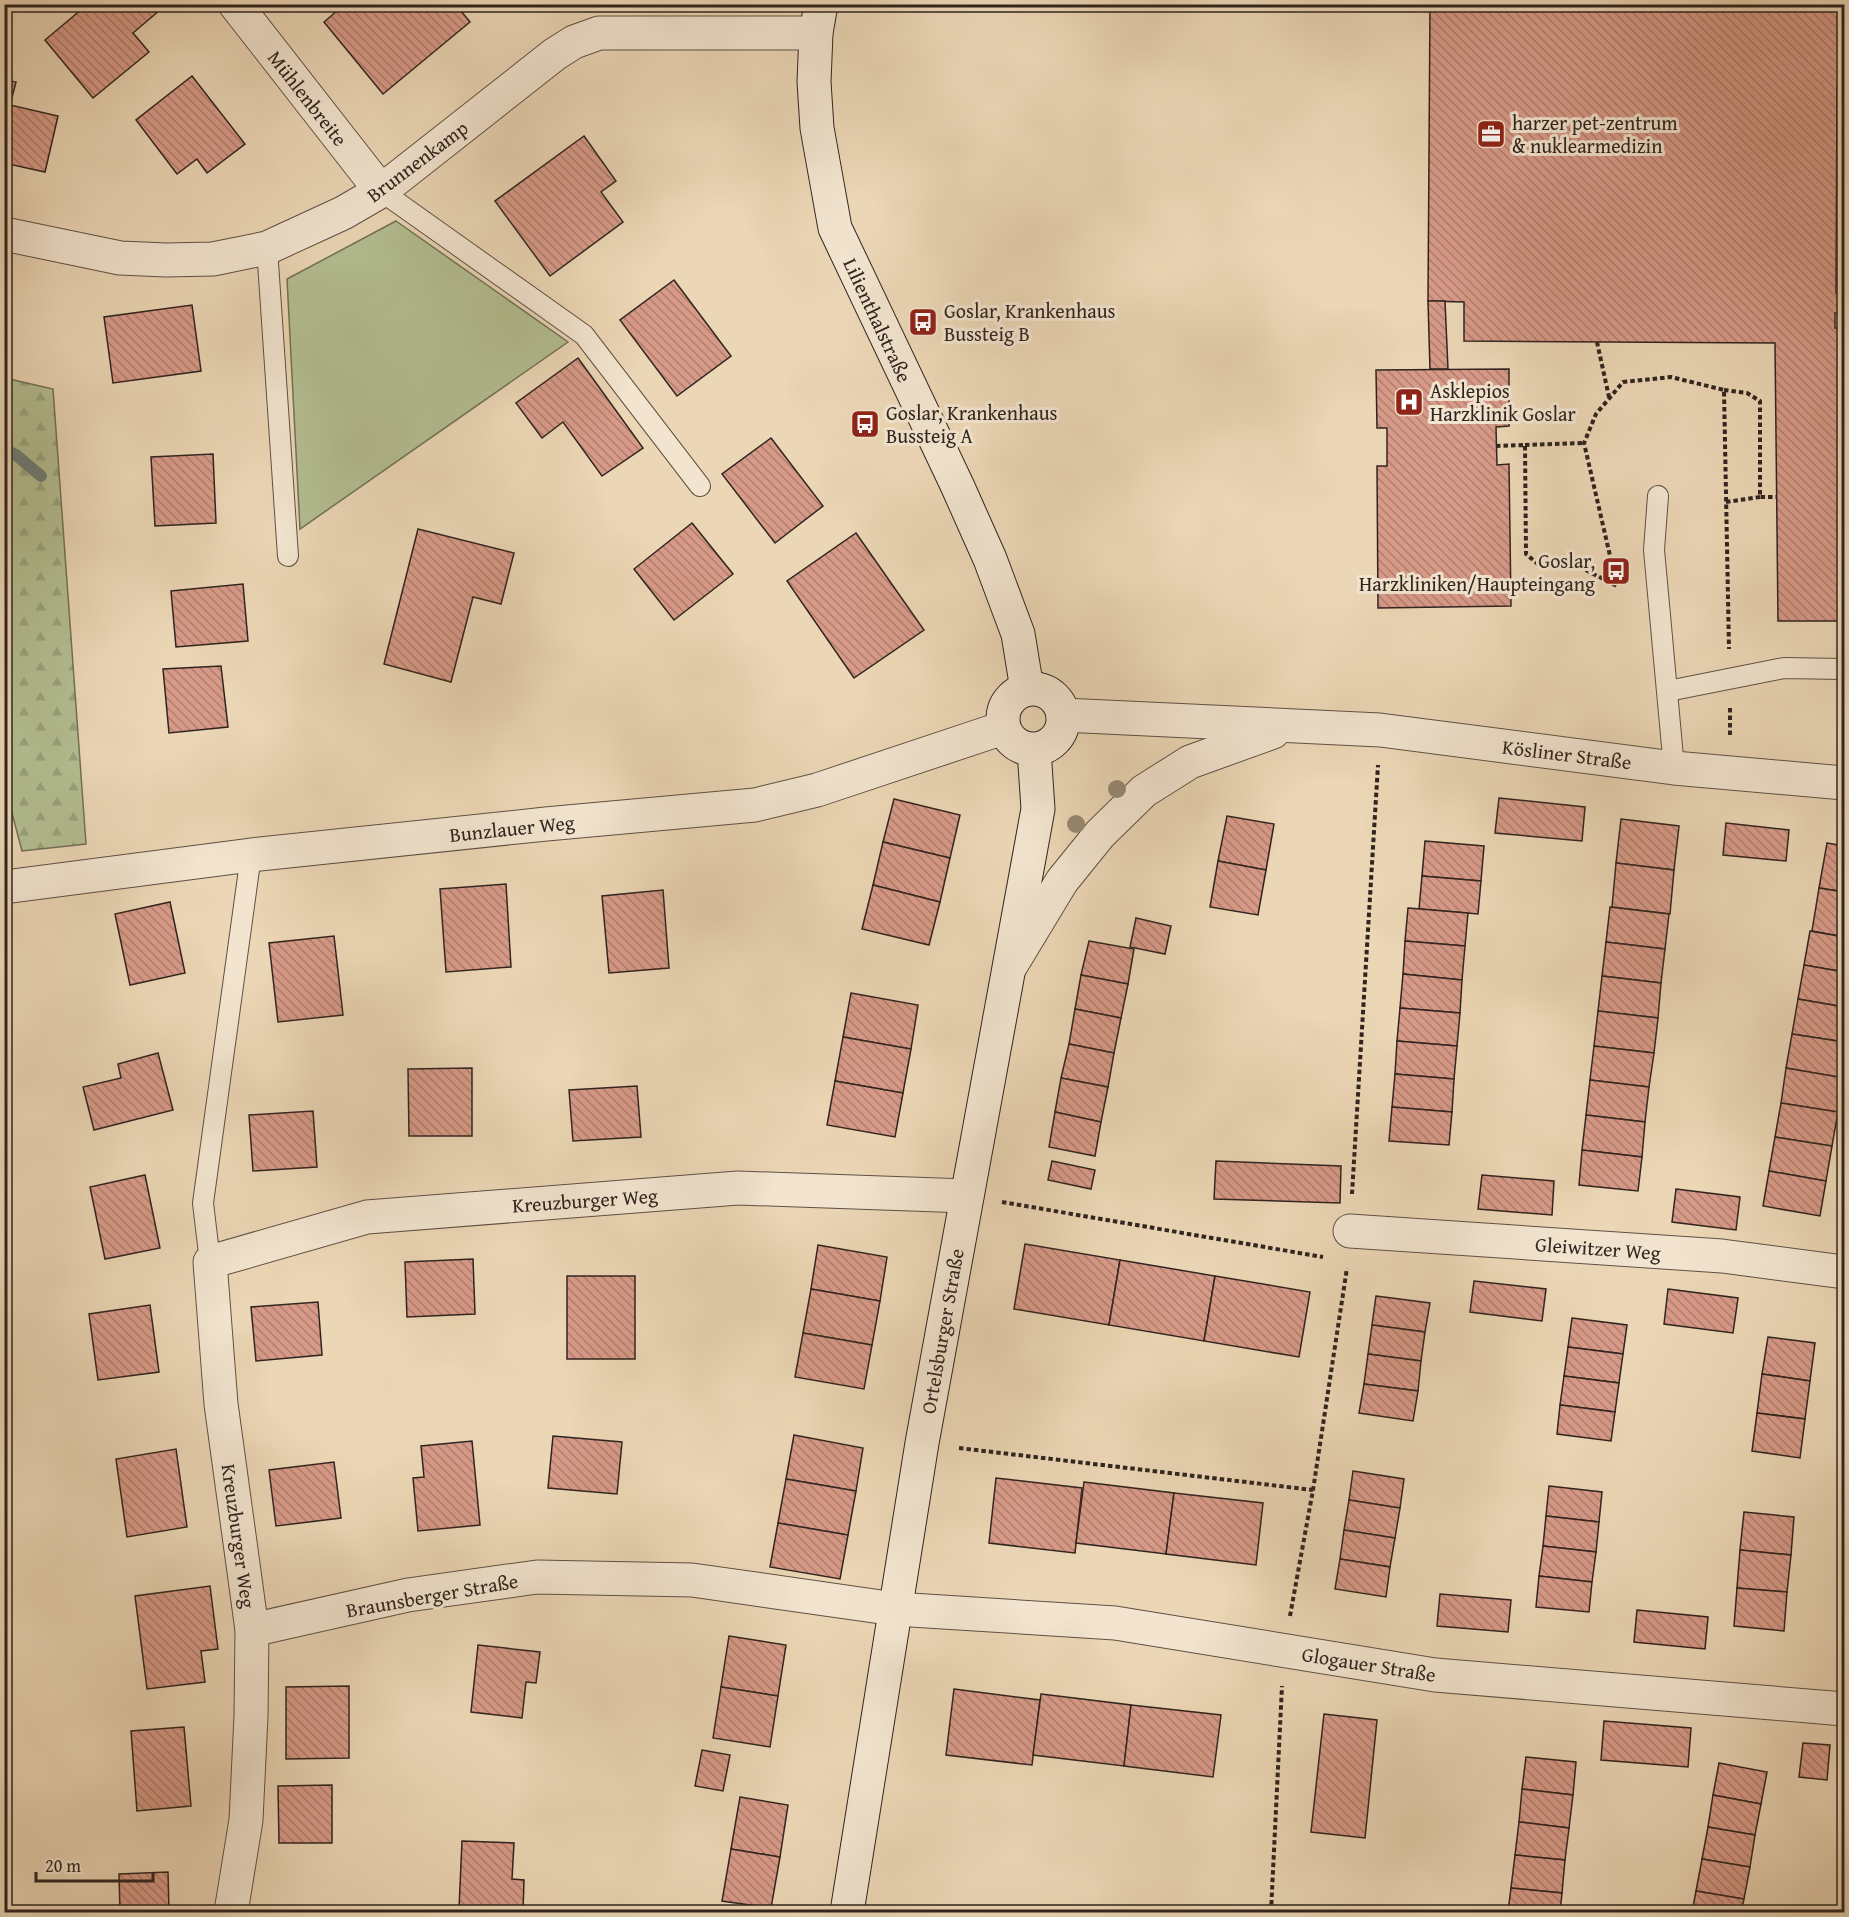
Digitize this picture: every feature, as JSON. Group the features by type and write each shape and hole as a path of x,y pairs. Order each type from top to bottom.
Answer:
{"street":[{"name":"Mühlenbreite","path":"235,4 381,191"},
{"name":"Brunnenkamp","path":"4,234 120,258 155,260 213,259 267,248 343,213 381,191 555,54 582,39 599,33 819,19"},
{"name":"Lilienthalstraße","path":"819,19 813,82 817,128 835,228 990,559 1018,634 1027,689"},
{"path":"1027,689 1045,691 1054,697 1064,716 1059,736 1051,744 1034,750 1014,743 1003,728 1004,708 1008,700 1027,689"},
{"name":"Kösliner Straße","path":"1064,716 1380,730 1674,768 1845,783"},
{"name":"Kösliner Straße","path":"1008,971 1062,881 1100,834 1144,791 1190,762 1289,726"},
{"name":"Bunzlauer Weg","path":"12,886 251,855 754,805 817,790 1003,728"},
{"name":"Ortelsburger Straße","path":"847,1912 922,1443 1038,808 1034,750"},
{"name":"Kreuzburger Weg","path":"252,1630 221,1404 210,1262 367,1217 738,1188 967,1196"},
{"name":"Gleiwitzer Weg","path":"1349,1246 1722,1256 1845,1272"},
{"name":"Braunsberger Straße","path":"252,1630 408,1595 537,1577 692,1580 895,1609"},
{"name":"Glogauer Straße","path":"895,1609 1115,1623 1435,1675 1845,1709"},
{"path":"231,1912 246,1820 252,1630"}],"lane":[{"path":"381,191 584,334 700,486"},
{"path":"267,248 288,556"},
{"path":"1658,495 1654,550 1674,768"},
{"path":"1668,691 1784,668 1845,669"},
{"name":"Kreuzburger Weg","path":"210,1262 203,1203 251,855"}],"path":[{"path":"1598,342 1609,398 1611,395"},
{"path":"1724,390 1747,393 1760,401 1760,497"},
{"path":"1525,445 1584,443"},
{"path":"1726,502 1777,497"},
{"path":"1271,1912 1284,1650 1312,1490 1349,1246 1380,730"},
{"path":"967,1196 1349,1246"},
{"path":"922,1443 1312,1490"}],"green space":[{"path":"396,221 568,342 300,529 287,279"},
{"path":"5,378 53,389 86,844 22,851 4,783"}],"building":[{"path":"88,4 167,4 133,33 149,52 93,98 45,40"},
{"path":"345,4 455,4 470,22 383,94 324,22"},
{"path":"1430,4 1844,4 1844,86 1837,85 1836,293 1844,293 1844,313 1835,313 1835,328 1844,328 1844,621 1778,621 1775,343 1464,341 1464,302 1428,301"},
{"path":"192,76 245,144 207,173 197,159 177,174 136,120"},
{"path":"4,80 16,82 10,105 58,116 45,172 4,163"},
{"path":"584,136 616,181 601,192 623,222 550,276 495,201"},
{"path":"674,280 731,356 677,396 620,320"},
{"path":"1428,301 1445,301 1448,369 1430,369"},
{"path":"192,305 201,371 113,383 104,317"},
{"path":"578,358 643,448 602,476 563,422 542,438 516,403"},
{"path":"1509,369 1509,426 1496,427 1497,465 1509,464 1511,606 1378,608 1377,466 1387,466 1387,428 1377,428 1376,370"},
{"path":"771,438 823,506 775,543 722,474"},
{"path":"213,454 216,523 155,526 151,457"},
{"path":"692,523 733,574 674,620 634,569"},
{"path":"418,529 514,553 501,604 473,597 451,682 384,664"},
{"path":"856,533 924,630 854,678 787,581"},
{"path":"243,584 248,641 176,647 171,591"},
{"path":"221,666 228,727 169,733 163,669"},
{"path":"1499,798 1585,807 1582,841 1495,833"},
{"path":"894,799 960,815 950,858 883,842"},
{"path":"1227,816 1274,824 1266,870 1218,861"},
{"path":"1621,819 1679,826 1674,870 1616,863"},
{"path":"1726,823 1789,830 1786,861 1723,855"},
{"path":"1425,841 1484,846 1481,881 1422,876"},
{"path":"883,842 950,858 940,902 873,885"},
{"path":"1827,843 1844,846 1844,892 1819,888"},
{"path":"1218,861 1266,870 1258,915 1210,907"},
{"path":"1616,863 1674,870 1670,914 1612,907"},
{"path":"1422,876 1481,881 1478,914 1419,909"},
{"path":"506,884 511,967 446,972 440,889"},
{"path":"873,885 940,902 929,945 862,929"},
{"path":"1819,888 1844,892 1844,937 1812,931"},
{"path":"663,890 669,968 609,973 602,896"},
{"path":"170,902 185,973 130,985 115,914"},
{"path":"1610,907 1669,914 1665,949 1606,942"},
{"path":"1408,908 1468,913 1465,946 1405,941"},
{"path":"1136,918 1171,926 1165,954 1130,947"},
{"path":"1810,931 1844,937 1844,972 1804,965"},
{"path":"334,936 343,1015 278,1022 269,943"},
{"path":"1089,941 1134,949 1128,984 1081,975"},
{"path":"1405,941 1465,946 1462,980 1403,974"},
{"path":"1606,942 1665,949 1661,983 1602,976"},
{"path":"1804,965 1844,972 1844,1007 1798,999"},
{"path":"1403,974 1462,980 1460,1013 1400,1008"},
{"path":"1081,975 1128,984 1121,1018 1075,1009"},
{"path":"1602,976 1661,983 1658,1018 1598,1011"},
{"path":"851,993 918,1005 911,1049 843,1037"},
{"path":"1798,999 1844,1007 1844,1042 1792,1034"},
{"path":"1400,1008 1460,1013 1457,1046 1397,1041"},
{"path":"1075,1009 1121,1018 1114,1053 1069,1044"},
{"path":"1598,1011 1658,1018 1654,1053 1594,1046"},
{"path":"1792,1034 1844,1042 1844,1078 1786,1068"},
{"path":"843,1037 911,1049 903,1093 835,1081"},
{"path":"1397,1041 1457,1046 1454,1079 1395,1074"},
{"path":"1069,1044 1114,1053 1108,1087 1061,1078"},
{"path":"1594,1046 1654,1053 1649,1087 1590,1080"},
{"path":"158,1053 173,1110 94,1130 83,1087 121,1078 118,1064"},
{"path":"472,1068 472,1136 409,1136 408,1069"},
{"path":"1786,1068 1844,1078 1838,1112 1781,1103"},
{"path":"1395,1074 1454,1079 1452,1112 1392,1107"},
{"path":"1061,1078 1108,1087 1101,1122 1055,1112"},
{"path":"1590,1080 1649,1087 1645,1122 1586,1115"},
{"path":"835,1081 903,1093 895,1137 827,1125"},
{"path":"637,1086 641,1137 573,1141 569,1090"},
{"path":"1781,1103 1838,1112 1832,1146 1775,1137"},
{"path":"1392,1107 1452,1112 1449,1145 1389,1141"},
{"path":"313,1111 317,1167 253,1171 249,1115"},
{"path":"1055,1112 1101,1122 1095,1156 1049,1147"},
{"path":"1586,1115 1645,1122 1642,1157 1582,1150"},
{"path":"1775,1137 1832,1146 1826,1181 1769,1171"},
{"path":"1582,1150 1642,1157 1638,1191 1579,1185"},
{"path":"1052,1161 1095,1170 1091,1189 1048,1180"},
{"path":"1216,1161 1341,1166 1340,1203 1214,1199"},
{"path":"1769,1171 1826,1181 1820,1216 1763,1206"},
{"path":"145,1175 160,1248 105,1259 90,1187"},
{"path":"1482,1175 1554,1181 1552,1215 1478,1209"},
{"path":"1676,1189 1740,1197 1736,1230 1672,1222"},
{"path":"1025,1244 1120,1260 1109,1325 1014,1309"},
{"path":"818,1245 887,1257 880,1301 811,1289"},
{"path":"473,1259 475,1314 407,1317 405,1262"},
{"path":"1120,1260 1215,1276 1204,1341 1109,1325"},
{"path":"567,1276 635,1276 635,1359 567,1359"},
{"path":"1215,1276 1310,1292 1299,1357 1204,1341"},
{"path":"1474,1281 1546,1289 1542,1321 1470,1312"},
{"path":"811,1289 880,1301 872,1345 803,1333"},
{"path":"1668,1289 1738,1298 1733,1333 1664,1324"},
{"path":"1376,1296 1430,1303 1425,1332 1372,1325"},
{"path":"318,1302 322,1355 256,1361 251,1307"},
{"path":"150,1305 159,1372 98,1380 89,1314"},
{"path":"1572,1318 1627,1325 1623,1354 1568,1347"},
{"path":"1372,1325 1425,1332 1421,1361 1368,1354"},
{"path":"803,1333 872,1345 864,1389 795,1377"},
{"path":"1768,1337 1815,1343 1810,1381 1762,1374"},
{"path":"1568,1347 1623,1354 1619,1383 1564,1376"},
{"path":"1368,1354 1421,1361 1418,1391 1364,1384"},
{"path":"1762,1374 1810,1381 1805,1419 1757,1413"},
{"path":"1564,1376 1619,1383 1615,1412 1560,1405"},
{"path":"1364,1384 1418,1391 1413,1421 1359,1413"},
{"path":"1560,1405 1615,1412 1611,1441 1557,1434"},
{"path":"1757,1413 1805,1419 1800,1458 1752,1451"},
{"path":"794,1435 863,1448 856,1491 786,1479"},
{"path":"553,1436 622,1442 617,1494 548,1488"},
{"path":"472,1441 480,1525 418,1531 413,1478 424,1477 421,1446"},
{"path":"176,1449 187,1527 127,1537 116,1459"},
{"path":"334,1462 341,1518 276,1526 269,1470"},
{"path":"1353,1471 1404,1479 1400,1508 1349,1500"},
{"path":"996,1478 1082,1488 1075,1553 989,1543"},
{"path":"786,1479 856,1491 848,1535 778,1523"},
{"path":"1084,1482 1174,1493 1166,1554 1076,1543"},
{"path":"1549,1486 1602,1492 1599,1522 1546,1516"},
{"path":"1174,1493 1263,1503 1256,1565 1166,1554"},
{"path":"1349,1500 1400,1508 1395,1538 1344,1530"},
{"path":"1744,1512 1794,1517 1791,1555 1740,1550"},
{"path":"1546,1516 1599,1522 1596,1552 1543,1546"},
{"path":"778,1523 848,1535 840,1579 770,1567"},
{"path":"1344,1530 1395,1538 1390,1567 1340,1559"},
{"path":"1543,1546 1596,1552 1592,1582 1539,1576"},
{"path":"1740,1550 1791,1555 1787,1592 1737,1588"},
{"path":"1340,1559 1390,1567 1386,1597 1335,1589"},
{"path":"1539,1576 1592,1582 1589,1612 1536,1607"},
{"path":"210,1586 218,1649 201,1651 205,1682 147,1689 135,1596"},
{"path":"1737,1588 1787,1592 1784,1631 1734,1626"},
{"path":"1440,1594 1511,1600 1508,1632 1437,1626"},
{"path":"1637,1610 1708,1617 1705,1649 1634,1642"},
{"path":"1844,1627 1844,1662 1840,1662"},
{"path":"729,1636 786,1645 778,1696 721,1687"},
{"path":"478,1645 540,1652 536,1683 526,1682 522,1718 471,1712"},
{"path":"349,1686 349,1758 286,1759 286,1687"},
{"path":"721,1687 778,1696 770,1747 713,1738"},
{"path":"954,1689 1040,1700 1032,1765 946,1755"},
{"path":"1041,1694 1131,1705 1124,1766 1033,1755"},
{"path":"1131,1705 1221,1715 1213,1777 1124,1766"},
{"path":"1324,1714 1377,1720 1365,1838 1311,1832"},
{"path":"1604,1721 1691,1728 1688,1767 1601,1760"},
{"path":"184,1727 191,1806 137,1811 131,1731"},
{"path":"1803,1743 1830,1745 1827,1780 1799,1777"},
{"path":"702,1750 730,1755 723,1791 695,1786"},
{"path":"1526,1757 1576,1762 1573,1795 1522,1789"},
{"path":"1719,1763 1767,1772 1761,1804 1713,1795"},
{"path":"332,1785 332,1843 279,1843 278,1786"},
{"path":"1522,1789 1573,1795 1569,1828 1519,1822"},
{"path":"1713,1795 1761,1804 1755,1835 1708,1827"},
{"path":"740,1797 788,1805 780,1857 731,1849"},
{"path":"1519,1822 1569,1828 1565,1860 1515,1855"},
{"path":"1708,1827 1755,1835 1750,1867 1702,1859"},
{"path":"462,1841 514,1843 512,1879 524,1880 523,1912 459,1909"},
{"path":"731,1849 780,1857 771,1908 722,1901"},
{"path":"1515,1855 1565,1860 1562,1893 1511,1888"},
{"path":"1702,1859 1750,1867 1744,1899 1696,1891"},
{"path":"168,1872 169,1912 120,1912 119,1874"},
{"path":"1511,1888 1562,1893 1560,1912 1508,1912"},
{"path":"1696,1891 1744,1899 1741,1912 1692,1912"},
{"path":"1012,1909 1100,1912 1011,1912"}],"waterway":[{"path":"4,449 16,455 41,476"}],"place":[{"name":"harzer pet-zentrum & nuklearmedizin","path":"1491,134"},
{"name":"Goslar, Krankenhaus Bussteig B","path":"923,322"},
{"name":"Asklepios Harzklinik Goslar","path":"1409,402"},
{"name":"Goslar, Krankenhaus Bussteig A","path":"865,424"},
{"name":"Goslar, Harzkliniken/Haupteingang","path":"1616,571"}]}
